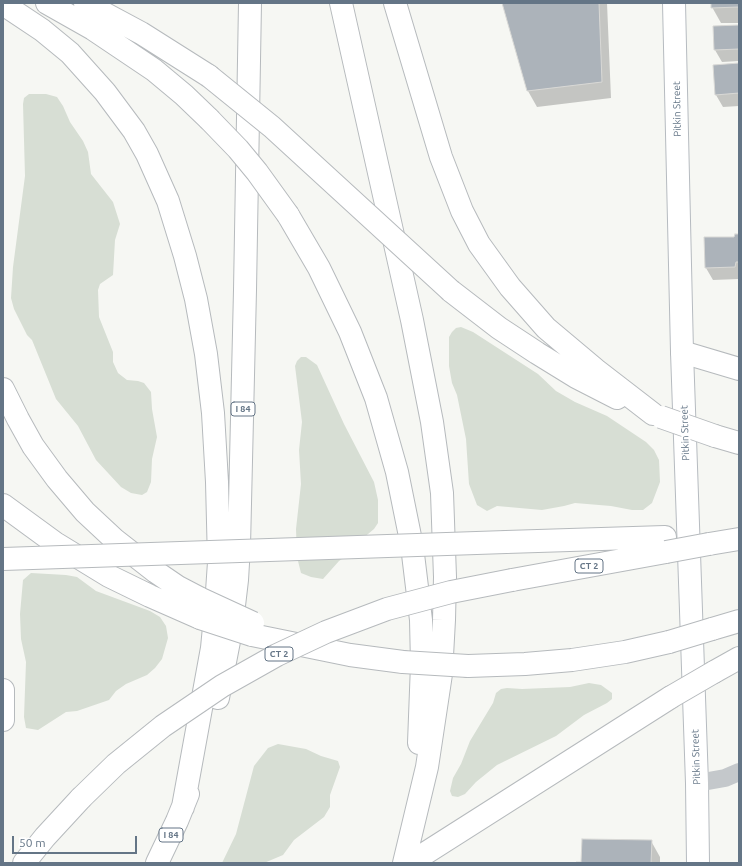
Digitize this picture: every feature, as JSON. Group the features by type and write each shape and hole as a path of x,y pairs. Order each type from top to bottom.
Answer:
{"main road":[{"path":"85,3 141,33 210,76 272,127 451,291 499,328 551,363 600,390 657,416 739,443"},
{"name":"I 84","path":"157,863 183,807 202,756 218,698 231,631 237,580 240,528 250,3"},
{"path":"341,3 417,343 435,437 442,493 445,562 442,661 432,742 404,863"},
{"path":"394,3 438,151 462,211 480,244 510,287 546,328 596,370 657,416"},
{"name":"Pitkin Street","path":"674,3 682,352 697,783 698,863"},
{"path":"3,4 42,30 76,59 105,92 131,127 147,154 165,192 190,276 203,337 213,413 217,466 218,578 212,648 183,807"},
{"path":"49,4 93,29 154,70 184,95 238,149 257,172 288,215 327,284 360,355 387,434 406,510 417,583 422,644 420,721 412,830"},
{"path":"682,352 739,369"},
{"path":"3,389 33,446 57,479 85,512 115,540 178,587 201,608"},
{"path":"3,505 55,543 103,572 150,596 201,608 253,629 304,646 350,655 403,662 468,666 525,664 572,660 625,652 669,642 739,621"},
{"path":"709,539 739,531"},
{"path":"3,559 506,542 665,544 709,539 739,539"},
{"name":"CT 2","path":"24,863 53,828 116,764 163,726 222,686 271,658 326,632 387,609 451,592 512,580 665,544"},
{"path":"410,863 670,697 739,658"},
{"path":"3,690 3,720"}],"street":[{"path":"697,783 725,778 739,772"}],"shaded area":[{"path":"29,94 46,94 57,97 88,152 91,174 113,202 120,224 115,240 113,275 100,284 98,290 99,317 113,352 113,362 118,373 127,380 144,383 151,392 152,409 157,437 152,459 151,482 147,492 142,495 131,493 121,487 96,460 78,426 56,399 32,340 27,335 14,309 11,298 13,267 25,176 23,104 24,98"},
{"path":"461,327 473,332 538,374 556,391 575,402 607,416 646,442 654,450 659,460 660,482 652,503 643,510 575,503 542,510 497,506 487,511 477,505 469,484 466,439 457,395 452,383 449,366 449,337 456,328"},
{"path":"301,357 306,357 317,365 344,424 374,482 378,500 378,523 374,529 356,544 349,554 339,561 323,579 311,577 301,573 297,557 296,529 301,484 299,450 302,422 295,366"},
{"path":"31,573 77,577 96,591 150,611 160,617 166,626 168,638 162,659 147,675 126,684 116,691 109,700 77,711 66,712 38,730 26,728 24,717 26,662 21,639 20,614 23,580"},
{"path":"589,683 601,685 612,693 612,699 584,715 556,736 497,765 476,782 465,794 458,797 452,796 450,791 453,778 461,764 470,741 493,703 496,693 501,689 507,688 522,689 570,687"},
{"path":"278,744 306,749 321,756 338,761 340,767 330,795 330,807 324,817 294,840 283,855 264,863 222,863 236,834 254,766 268,748"}],"building":[{"path":"502,3 599,3 602,82 527,91"},
{"path":"711,3 739,3 739,7 711,8"},
{"path":"739,25 739,49 714,50 713,26"},
{"path":"739,63 739,93 715,95 713,65"},
{"path":"735,234 739,234 739,262 736,262 735,267 705,268 704,237 734,237"},
{"path":"582,839 652,840 651,863 576,863 581,862"}]}
